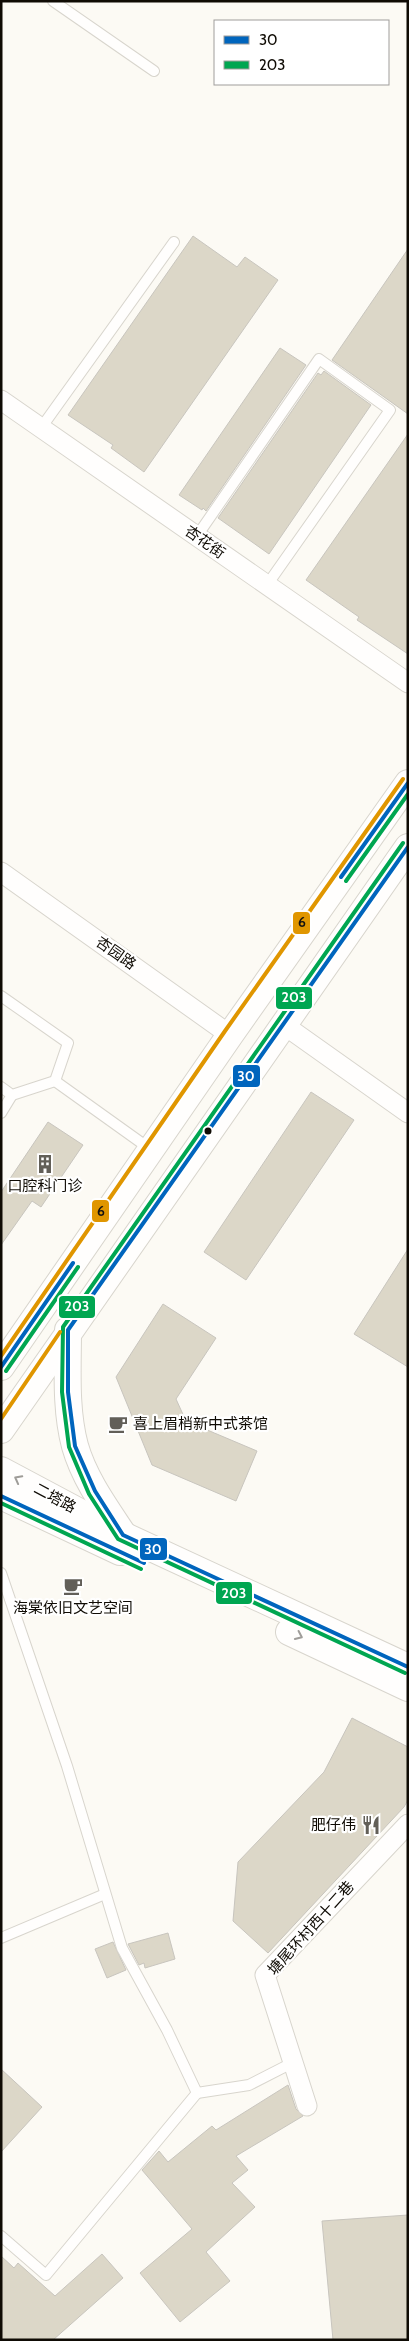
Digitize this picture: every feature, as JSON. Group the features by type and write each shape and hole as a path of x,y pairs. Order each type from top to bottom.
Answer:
{"main road":[{"path":"1,1367 230,1035 408,783"},
{"path":"1,1430 68,1330 408,847"},
{"path":"68,1330 68,1392 75,1446 95,1491 123,1535"},
{"name":"二塔路","path":"1,1470 123,1535 408,1666"},
{"name":"二塔路","path":"1,1496 408,1688"}],"street":[{"name":"杏花街","path":"1,400 408,683"},
{"name":"杏园路","path":"1,872 230,1035"},
{"path":"284,1025 408,1113"},
{"name":"塘尾环村西十二巷","path":"307,2106 265,1974 408,1824"}],"lane":[{"path":"53,1 154,71"},
{"path":"41,428 174,242"},
{"path":"197,536 319,359 390,410 267,585"},
{"path":"1,996 68,1043 55,1081"},
{"path":"1,1113 12,1095 55,1081"},
{"path":"55,1081 151,1149"},
{"path":"1,1088 12,1095"},
{"path":"1,1573 67,1766 122,1948 167,2030 197,2094"},
{"path":"1,1938 106,1894"},
{"path":"1,2236 46,2275 197,2094 249,2085 294,2062"}],"building":[{"path":"193,236 237,267 245,257 278,280 144,472 111,448 113,445 68,415"},
{"path":"408,249 408,414 332,360"},
{"path":"280,348 306,365 206,511 203,508 202,510 179,495"},
{"path":"324,371 371,405 269,554 218,518 318,373 321,375"},
{"path":"408,434 408,654 357,620 359,617 306,580"},
{"path":"311,1092 354,1120 246,1280 204,1252"},
{"name":"口腔科门诊","path":"48,1122 83,1145 41,1207 32,1201 1,1245 1,1192"},
{"path":"408,1249 408,1367 354,1334"},
{"path":"163,1304 216,1338 176,1399 186,1421 257,1451 236,1501 152,1465 116,1377"},
{"path":"352,1718 408,1747 408,1800 404,1807 268,1953 233,1921 238,1862 324,1772"},
{"path":"168,1933 175,1959 145,1968 144,1963 139,1965 128,1944"},
{"path":"113,1942 126,1970 107,1978 95,1949"},
{"path":"1,2069 42,2107 1,2152"},
{"path":"288,2085 296,2109 303,2116 236,2156 248,2170 232,2183 255,2207 206,2252 230,2281 180,2322 140,2273 192,2229 142,2170 159,2151 168,2162 212,2126 216,2130"},
{"path":"408,2215 408,2340 333,2340 322,2221"},
{"path":"102,2254 123,2278 53,2340 1,2340 1,2256 14,2268 18,2263 55,2296"}],"transit line":[{"name":"6","path":"1,1356 225,1031 403,779"},
{"name":"30","path":"341,877 408,783"},
{"name":"203","path":"346,881 408,794"},
{"name":"203","path":"403,843 63,1327 62,1392 69,1447 89,1494 118,1539 405,1673"},
{"name":"30","path":"408,847 68,1330 68,1392 75,1446 95,1491 123,1535 408,1667"},
{"name":"30","path":"1,1367 73,1263"},
{"name":"203","path":"6,1371 78,1267"},
{"name":"6","path":"1,1419 60,1332"},
{"name":"30","path":"1,1496 144,1563"},
{"name":"203","path":"1,1503 141,1569"}],"place":[{"name":"口腔科门诊","path":"45,1164"},
{"name":"喜上眉梢新中式茶馆","path":"118,1424"},
{"name":"海棠依旧文艺空间","path":"73,1586"},
{"name":"肥仔伟","path":"371,1825"}]}
